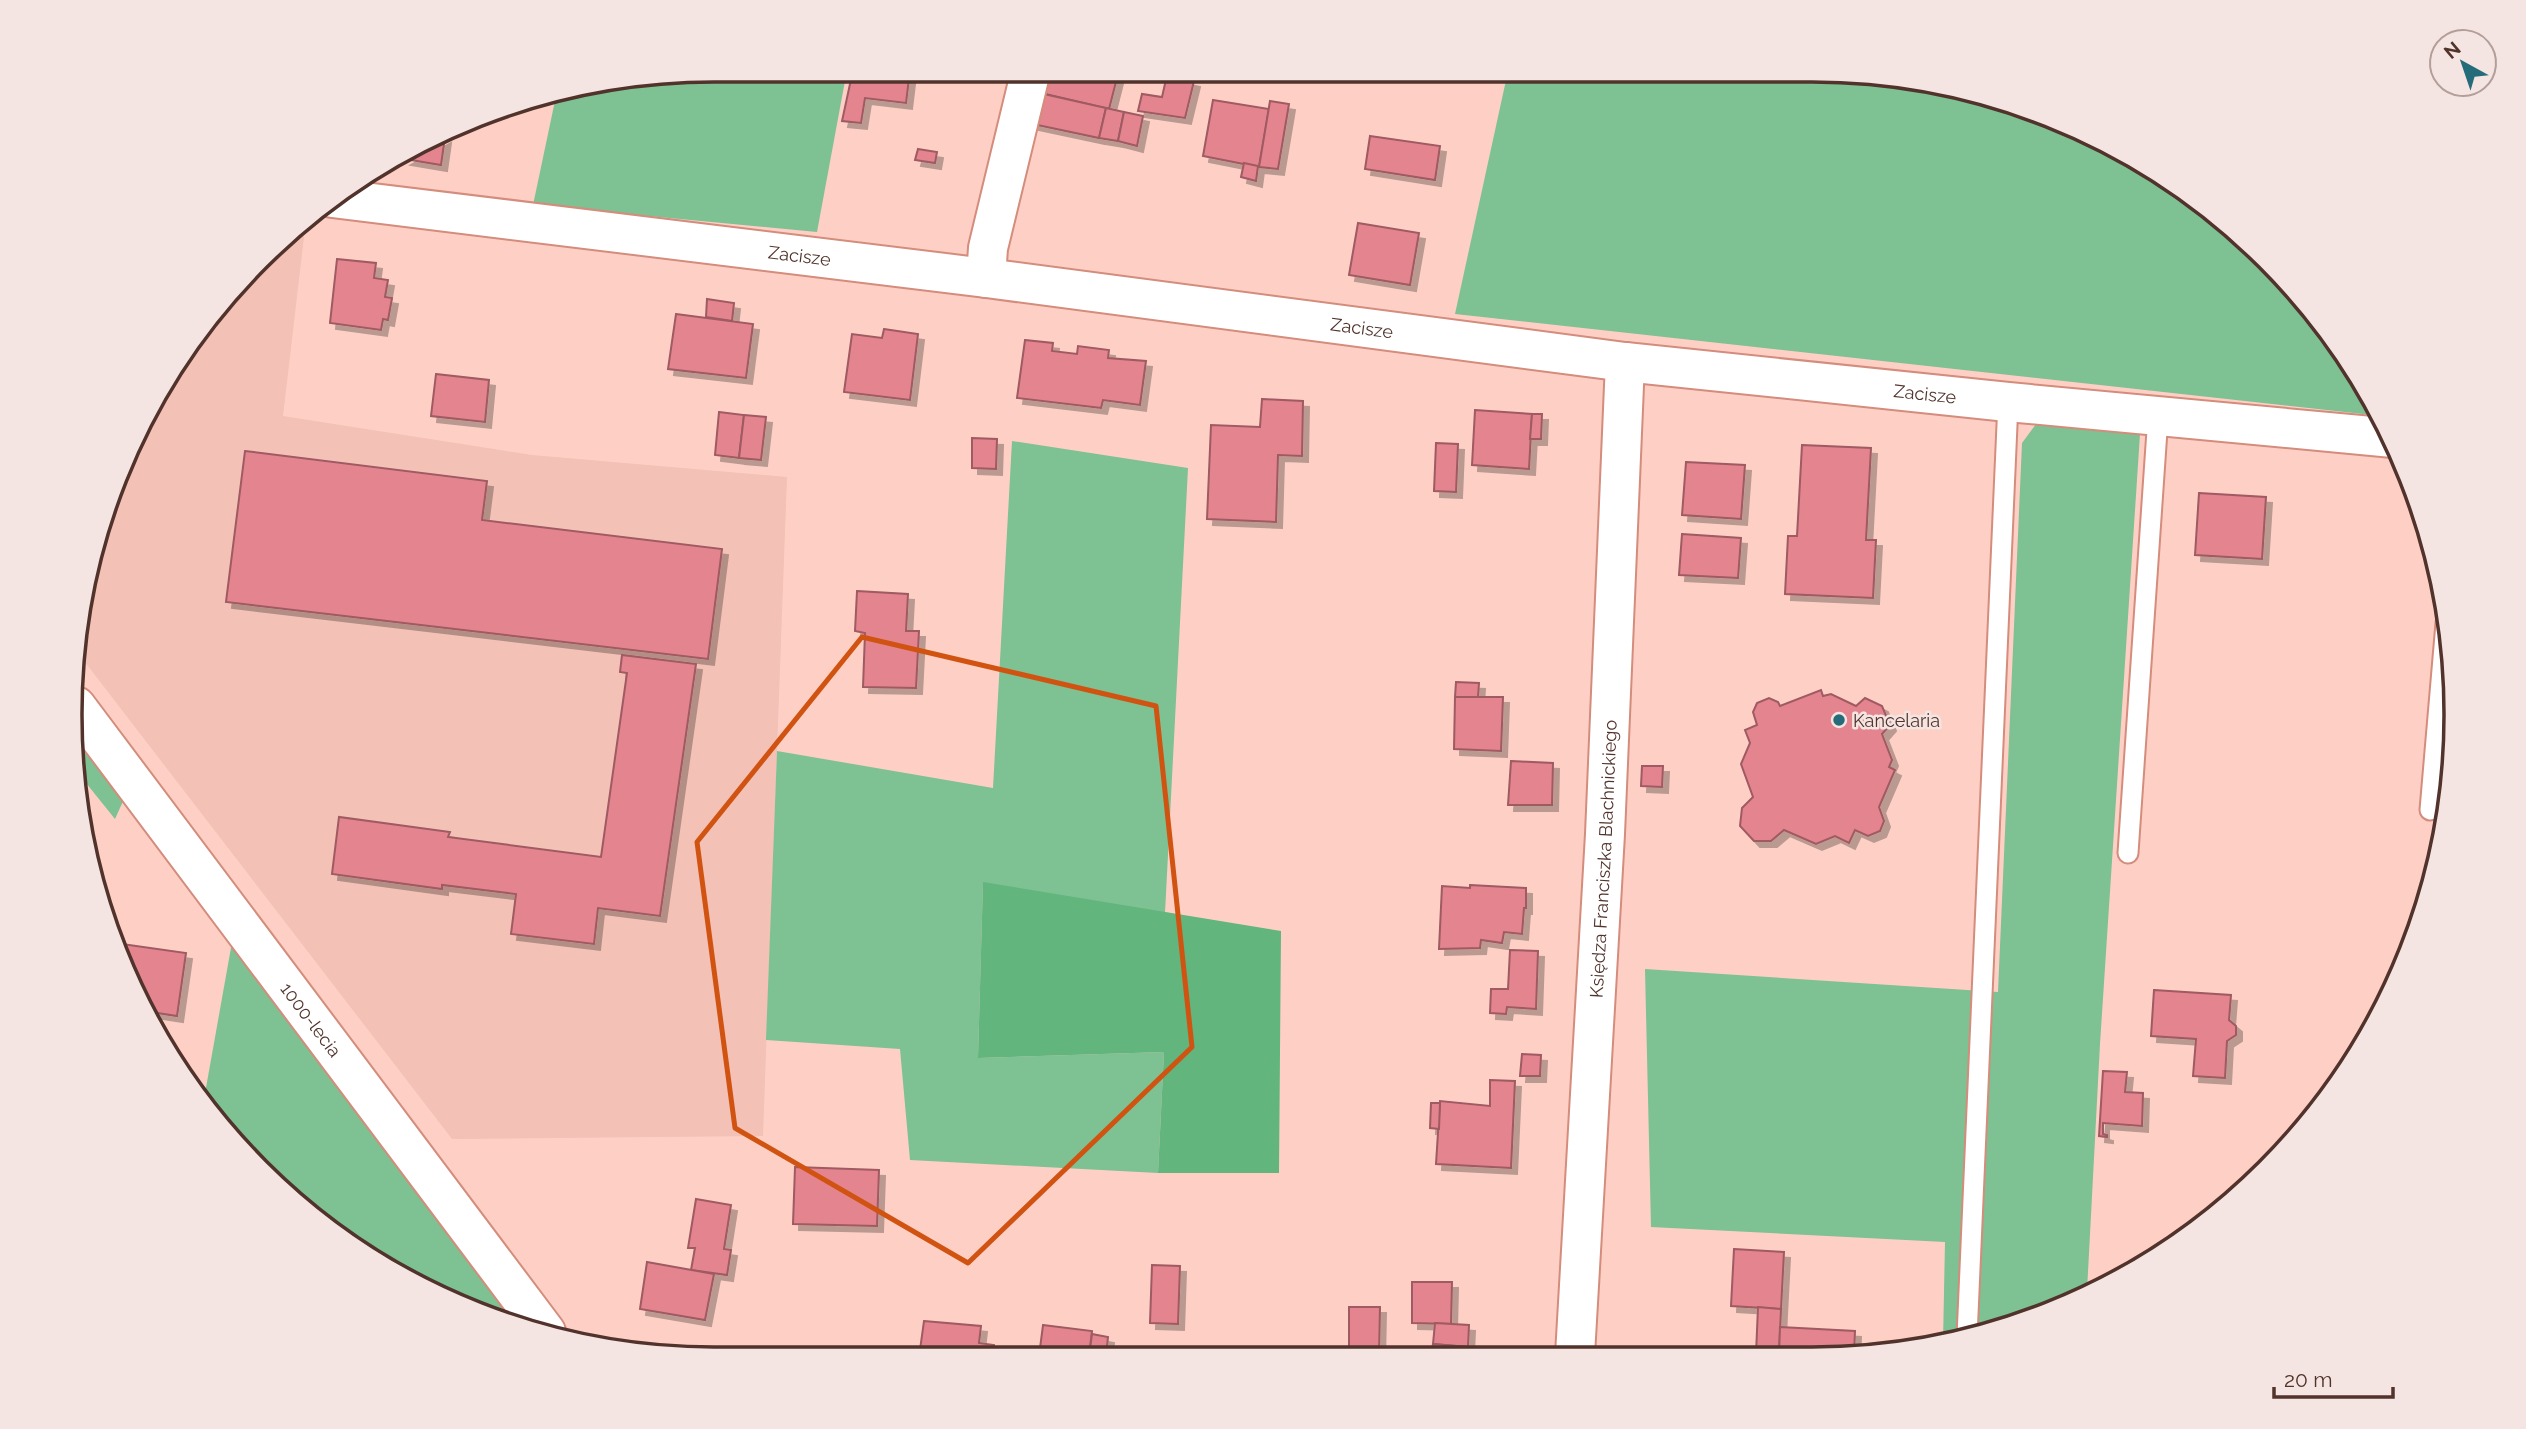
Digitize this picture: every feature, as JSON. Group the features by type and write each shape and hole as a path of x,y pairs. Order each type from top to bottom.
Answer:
{"street":[{"path":"986,278 988,248 1028,82"},
{"name":"Zacisze","path":"348,200 986,278 1625,362 2380,437"},
{"name":"Księdza Franciszka Blachnickiego","path":"1576,1347 1605,834 1625,362"},
{"name":"1000-lecia","path":"82,714 538,1321"}],"lane":[{"path":"1967,1327 2008,402"},
{"path":"2128,853 2158,415"},
{"path":"2430,810 2442,671"}],"highlighted area":[{"path":"862,637 1156,706 1192,1047 968,1263 735,1128 697,842"}],"shaded area":[{"path":"304,234 283,416 532,455 787,477 763,1136 452,1139 85,662 94,591 104,551 130,473 147,435 189,363 213,330 267,267"}],"green space":[{"path":"845,82 817,232 533,205 554,103 591,94 673,84"},
{"path":"1506,82 1812,82 1894,88 1975,104 2053,130 2091,147 2163,189 2228,239 2259,267 2313,330 2337,363 2368,415 1455,314"},
{"path":"2042,416 2140,434 2100,1044 2087,1284 2015,1313 1943,1333 1945,1242 1651,1227 1645,969 1998,992 2022,443"},
{"path":"1012,441 1188,468 1165,913 983,883 978,1058 1164,1052 1158,1173 910,1160 900,1049 766,1040 777,751 993,788"},
{"path":"83,745 124,799 115,819 87,784"},
{"path":"983,882 1281,931 1279,1173 1158,1173 1164,1052 978,1058"},
{"path":"234,931 509,1312 435,1282 363,1240 330,1216 267,1162 206,1089"}],"building":[{"path":"850,82 909,82 906,103 865,98 861,123 842,121"},
{"path":"1044,82 1116,82 1109,109 1041,93"},
{"path":"1165,82 1194,82 1185,118 1138,111 1142,94 1162,97"},
{"path":"1035,92 1106,108 1099,138 1028,123"},
{"path":"1213,100 1269,109 1259,167 1203,156"},
{"path":"1270,101 1289,104 1278,169 1259,167"},
{"path":"1106,108 1124,112 1118,141 1099,138"},
{"path":"1124,112 1143,116 1137,146 1118,141"},
{"path":"1370,136 1440,146 1435,180 1365,169"},
{"path":"444,143 441,165 411,160"},
{"path":"918,149 937,152 935,163 915,160"},
{"path":"1244,163 1258,166 1256,181 1241,177"},
{"path":"1358,223 1419,233 1410,285 1349,275"},
{"path":"337,259 376,263 374,278 388,280 385,297 392,298 388,320 383,319 381,330 330,323"},
{"path":"707,299 734,303 732,321 706,317"},
{"path":"676,314 753,324 746,378 668,369"},
{"path":"884,329 918,334 910,400 844,392 852,334 882,338"},
{"path":"1025,340 1053,343 1052,351 1077,354 1078,346 1109,350 1108,358 1146,361 1140,405 1103,400 1101,408 1017,398"},
{"path":"436,374 489,380 485,422 431,416"},
{"path":"1262,399 1303,401 1302,456 1278,455 1276,522 1207,519 1211,425 1260,427"},
{"path":"1475,410 1532,414 1529,469 1472,465"},
{"path":"719,412 744,415 739,458 715,455"},
{"path":"1532,414 1542,414 1541,439 1530,439"},
{"path":"744,415 766,417 761,460 739,458"},
{"path":"972,438 997,439 996,469 972,468"},
{"path":"1436,443 1458,444 1456,492 1434,491"},
{"path":"1802,445 1871,448 1866,540 1876,540 1873,598 1785,594 1788,536 1797,536"},
{"path":"245,451 487,481 482,520 722,549 708,659 226,602"},
{"path":"1686,462 1745,465 1741,519 1682,515"},
{"path":"2199,493 2266,497 2262,559 2195,555"},
{"path":"1682,534 1741,538 1738,578 1679,575"},
{"path":"857,591 908,594 906,631 919,631 916,688 863,687 865,633 855,631"},
{"path":"622,655 696,664 660,916 598,908 594,944 511,934 516,894 442,885 442,889 332,874 339,817 450,832 448,837 601,857 627,673 620,672"},
{"path":"1456,682 1479,683 1478,697 1455,697"},
{"path":"1821,690 1823,696 1831,694 1856,706 1865,698 1882,706 1890,725 1882,734 1892,760 1889,767 1895,770 1879,807 1884,821 1880,831 1868,836 1855,830 1849,843 1835,836 1816,844 1784,830 1771,841 1754,841 1740,826 1742,808 1753,797 1741,764 1750,743 1745,730 1757,725 1753,712 1757,703 1769,698 1780,706"},
{"path":"1455,697 1503,697 1501,751 1454,749"},
{"path":"1511,761 1553,763 1552,805 1508,805"},
{"path":"1642,766 1663,766 1662,787 1641,786"},
{"path":"1470,885 1526,888 1522,934 1504,932 1502,943 1481,940 1480,948 1439,949 1442,886 1470,888"},
{"path":"126,945 186,953 177,1016 157,1013"},
{"path":"1510,950 1538,951 1536,1009 1507,1007 1506,1014 1490,1013 1491,989 1508,989"},
{"path":"2154,990 2231,995 2229,1020 2236,1026 2236,1035 2227,1041 2225,1078 2193,1076 2196,1039 2151,1036"},
{"path":"1522,1054 1541,1055 1540,1076 1520,1076"},
{"path":"2103,1071 2127,1072 2125,1092 2143,1093 2142,1126 2103,1123 2103,1134 2107,1137 2099,1136"},
{"path":"1490,1080 1515,1081 1511,1168 1436,1164 1440,1101 1490,1106"},
{"path":"1431,1103 1440,1103 1439,1129 1430,1128"},
{"path":"795,1167 879,1170 877,1226 793,1224"},
{"path":"696,1199 731,1205 724,1249 731,1250 727,1275 691,1270 695,1248 688,1248"},
{"path":"1734,1249 1784,1252 1781,1309 1731,1306"},
{"path":"647,1262 714,1274 705,1320 640,1309"},
{"path":"1152,1265 1180,1266 1178,1324 1150,1323"},
{"path":"1412,1282 1452,1282 1451,1324 1412,1323"},
{"path":"1349,1307 1380,1307 1379,1347 1349,1347"},
{"path":"1758,1307 1781,1309 1779,1347 1756,1347"},
{"path":"924,1321 981,1326 979,1343 994,1345 994,1347 920,1347"},
{"path":"1435,1323 1469,1325 1468,1347 1433,1344"},
{"path":"1043,1325 1092,1331 1090,1347 1040,1347"},
{"path":"1780,1327 1855,1331 1854,1345 1779,1347"},
{"path":"1092,1334 1108,1337 1107,1347 1090,1347"},
{"path":"1433,1344 1468,1347 1432,1347"}],"place":[{"name":"Kancelaria","path":"1839,720"}]}
